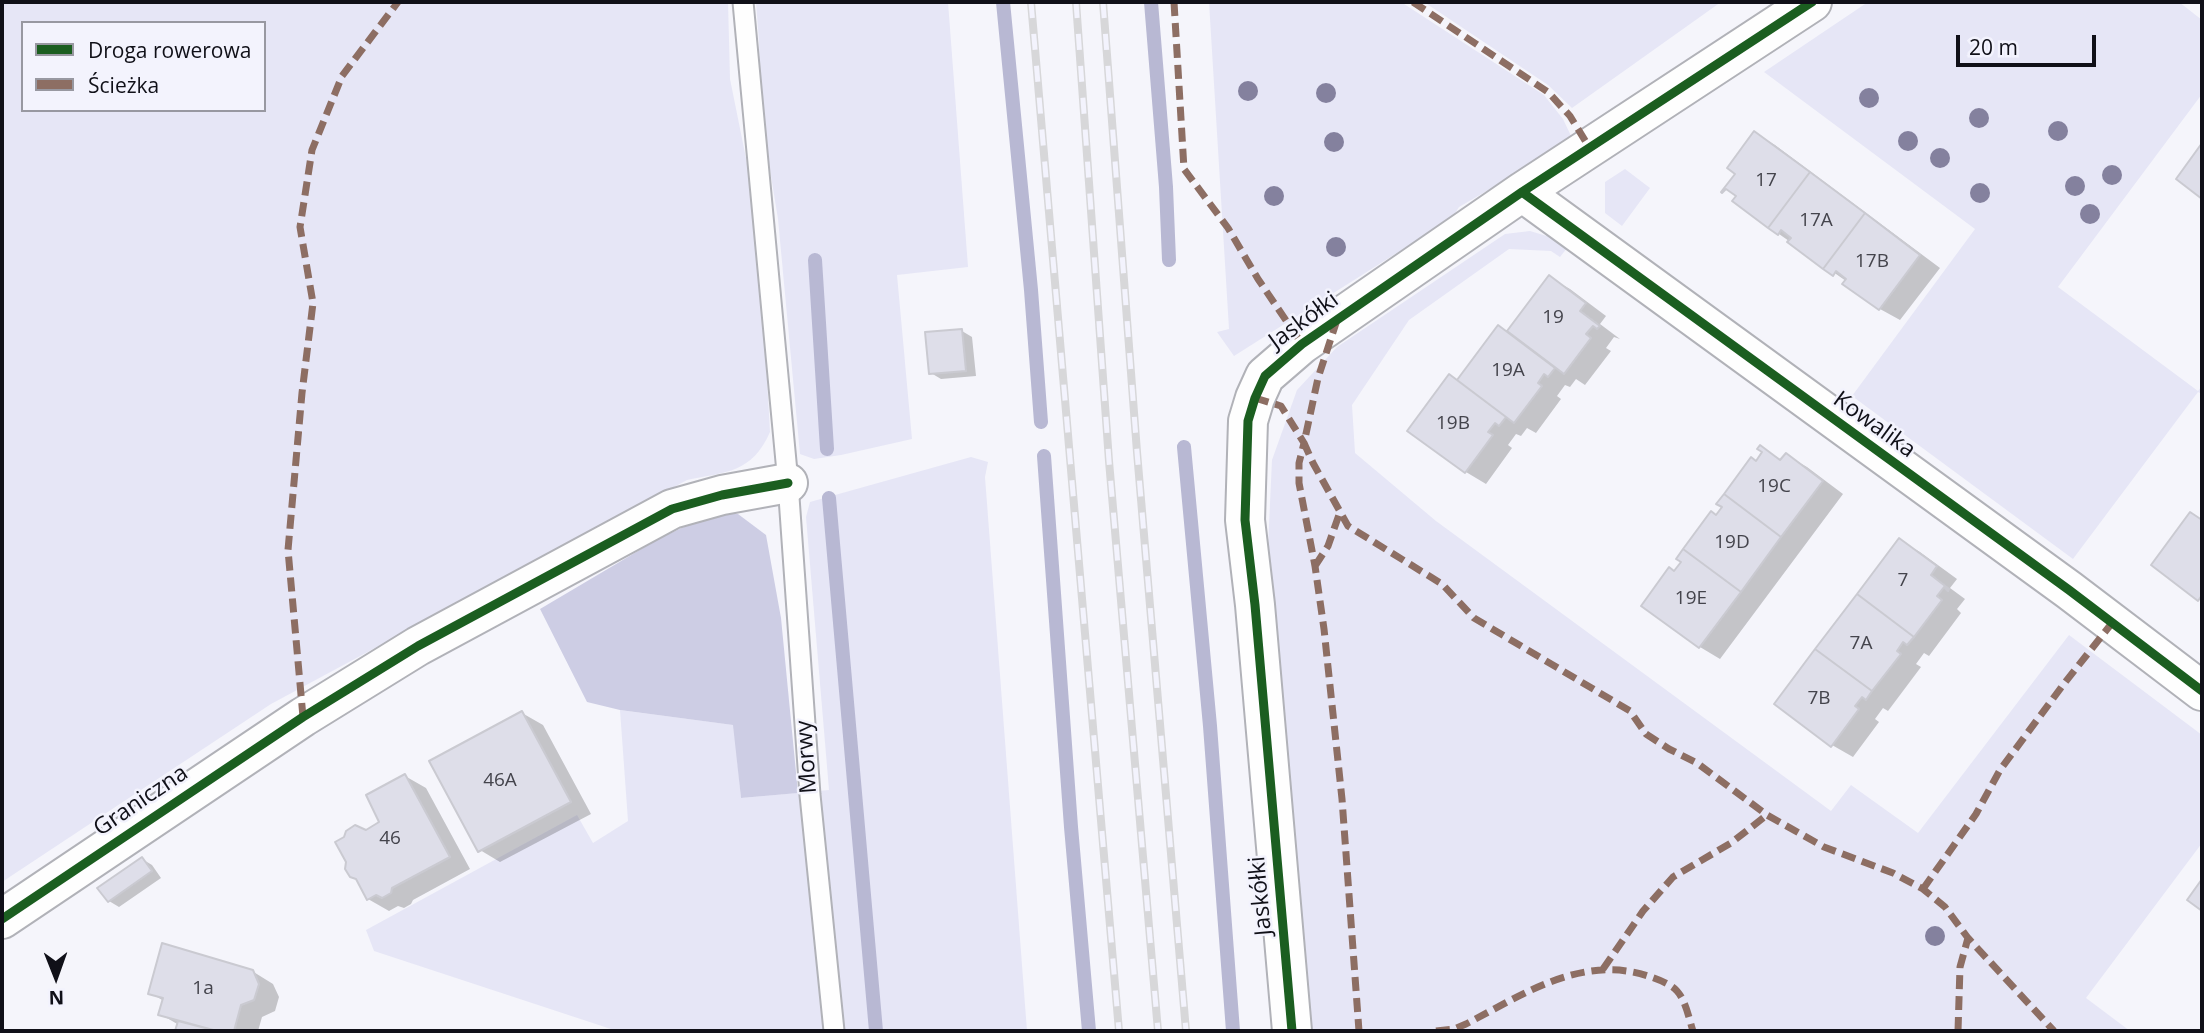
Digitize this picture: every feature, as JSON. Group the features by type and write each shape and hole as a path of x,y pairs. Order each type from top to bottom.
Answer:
{"street":[{"name":"Jaskółki","path":"1292,1031 1245,520 1248,421 1265,376 1302,344 1522,192 1812,2"},
{"name":"Kowalika","path":"1522,192 2058,582 2202,691"},
{"name":"Graniczna","path":"2,919 303,717 418,646 672,509 722,495 788,483"}],"lane":[{"name":"Morwy","path":"743,2 788,483 810,795 834,1031"}],"shaded area":[{"path":"2,2 728,2 730,79 758,218 770,432 763,446 746,463 726,472 687,480 271,704 2,882"},
{"path":"756,2 948,2 968,267 897,275 912,439 814,459 800,454 778,219 761,115"},
{"path":"1209,2 1401,2 1544,95 1563,119 1572,138 1547,156 1459,207 1452,218 1234,356 1217,332 1229,329"},
{"path":"1424,2 1721,2 1572,108 1548,85"},
{"path":"1868,2 2179,2 2202,20 2202,94 2058,287 2198,391 2202,386 2202,394 2198,392 2073,559 1852,396 1975,229 1764,72"},
{"path":"1625,169 1650,188 1622,226 1605,213 1605,182"},
{"path":"1530,231 1550,237 1567,248 1560,257 1551,251 1509,249 1409,320 1352,405 1355,453 1436,521 1831,811 1851,785 1918,833 2069,635 2202,735 2202,843 2086,998 2130,1031 1310,1031 1268,547 1272,460 1297,390 1337,347 1505,234"},
{"path":"971,457 988,462 985,477 1027,1031 617,1031 374,951 366,930 577,815 593,843 628,821 620,710 734,725 741,798 829,790 806,517 810,502"},
{"path":"714,513 738,514 766,535 781,618 798,793 741,798 733,725 620,710 587,702 540,609 660,538"}],"building":[{"path":"1754,131 1810,172 1768,228 1732,201 1736,196 1726,189 1721,192 1735,174 1727,168"},
{"path":"2202,143 2202,199 2176,179"},
{"path":"1810,172 1865,213 1823,269 1787,242 1791,238 1781,230 1778,235 1768,228"},
{"path":"1865,213 1920,255 1879,310 1842,284 1846,279 1836,271 1833,276 1823,269"},
{"path":"1549,275 1586,303 1580,311 1600,326 1597,329 1593,326 1586,334 1591,338 1564,374 1507,331"},
{"path":"1498,325 1555,368 1548,377 1544,374 1538,383 1542,386 1514,423 1457,380"},
{"path":"962,329 966,371 929,374 925,332"},
{"path":"1449,374 1506,417 1499,426 1495,423 1488,432 1493,435 1465,473 1407,431"},
{"path":"1760,445 1780,460 1786,453 1823,481 1781,537 1724,494 1751,457 1756,461 1762,452 1757,449"},
{"path":"1724,494 1781,537 1741,592 1683,549 1711,511 1716,515 1722,507 1716,504"},
{"path":"2190,512 2202,520 2202,595 2198,601 2151,565"},
{"path":"1899,538 1937,566 1931,575 1949,589 1948,591 1944,587 1937,596 1942,600 1914,637 1857,594"},
{"path":"1683,549 1741,592 1699,648 1641,606 1669,567 1674,571 1681,562 1676,559"},
{"path":"1857,594 1914,637 1907,645 1903,642 1897,651 1901,654 1872,691 1815,649"},
{"path":"1815,649 1872,691 1866,700 1862,697 1855,706 1859,709 1831,747 1774,704"},
{"path":"522,711 571,802 478,852 429,761"},
{"path":"405,774 450,857 392,888 391,893 382,898 376,895 367,900 356,879 350,877 345,869 346,862 335,842 355,825 366,830 379,822 366,795"},
{"path":"142,857 152,871 108,902 97,888"},
{"path":"2202,879 2202,911 2187,900"},
{"path":"162,943 253,970 259,984 254,1000 241,1005 234,1031 217,1031 158,1015 163,998 148,994"},
{"path":"178,1021 217,1031 175,1031"}],"waterway":[{"path":"1003,2 1041,422"},
{"path":"1151,2 1169,260"},
{"path":"815,260 827,449"},
{"path":"1184,447 1210,726 1233,1031"},
{"path":"1044,456 1089,1031"},
{"path":"829,498 876,1031"}],"railway":[{"path":"1031,2 1119,1031"},
{"path":"1076,2 1109,461 1158,1031"},
{"path":"1103,2 1137,452 1186,1031"}],"marked path":[{"path":"303,717 288,550 313,303 300,227 312,150 342,76 398,2"},
{"path":"1174,2 1184,169 1228,228 1258,279 1302,344"},
{"path":"1413,2 1548,92 1570,116 1589,147"},
{"path":"1337,320 1318,378 1304,443 1348,526 1442,584 1474,618 1630,711 1646,734 1697,763 1767,815 1824,847 1893,873 1923,889 1945,907 1968,938 2054,1031"},
{"path":"1255,398 1281,406 1304,443 1299,463 1299,483 1324,629 1342,799 1359,1031"},
{"path":"1315,566 1328,546 1340,512"},
{"path":"1923,889 1976,814 2000,770 2112,623"},
{"path":"1603,969 1643,911 1673,877 1731,843 1767,815"},
{"path":"1958,1031 1960,967 1968,938"},
{"path":"1436,1031 1454,1029 1466,1024 1553,981 1600,970 1648,976 1671,986 1683,1000 1693,1031"}],"cycle path":[{"path":"1292,1031 1255,605 1245,520 1248,421 1265,376 1302,344 1522,192 1812,2"},
{"path":"1522,192 2069,590 2202,691"},
{"path":"2,919 303,717 418,646 672,509 722,495 788,483"}]}
